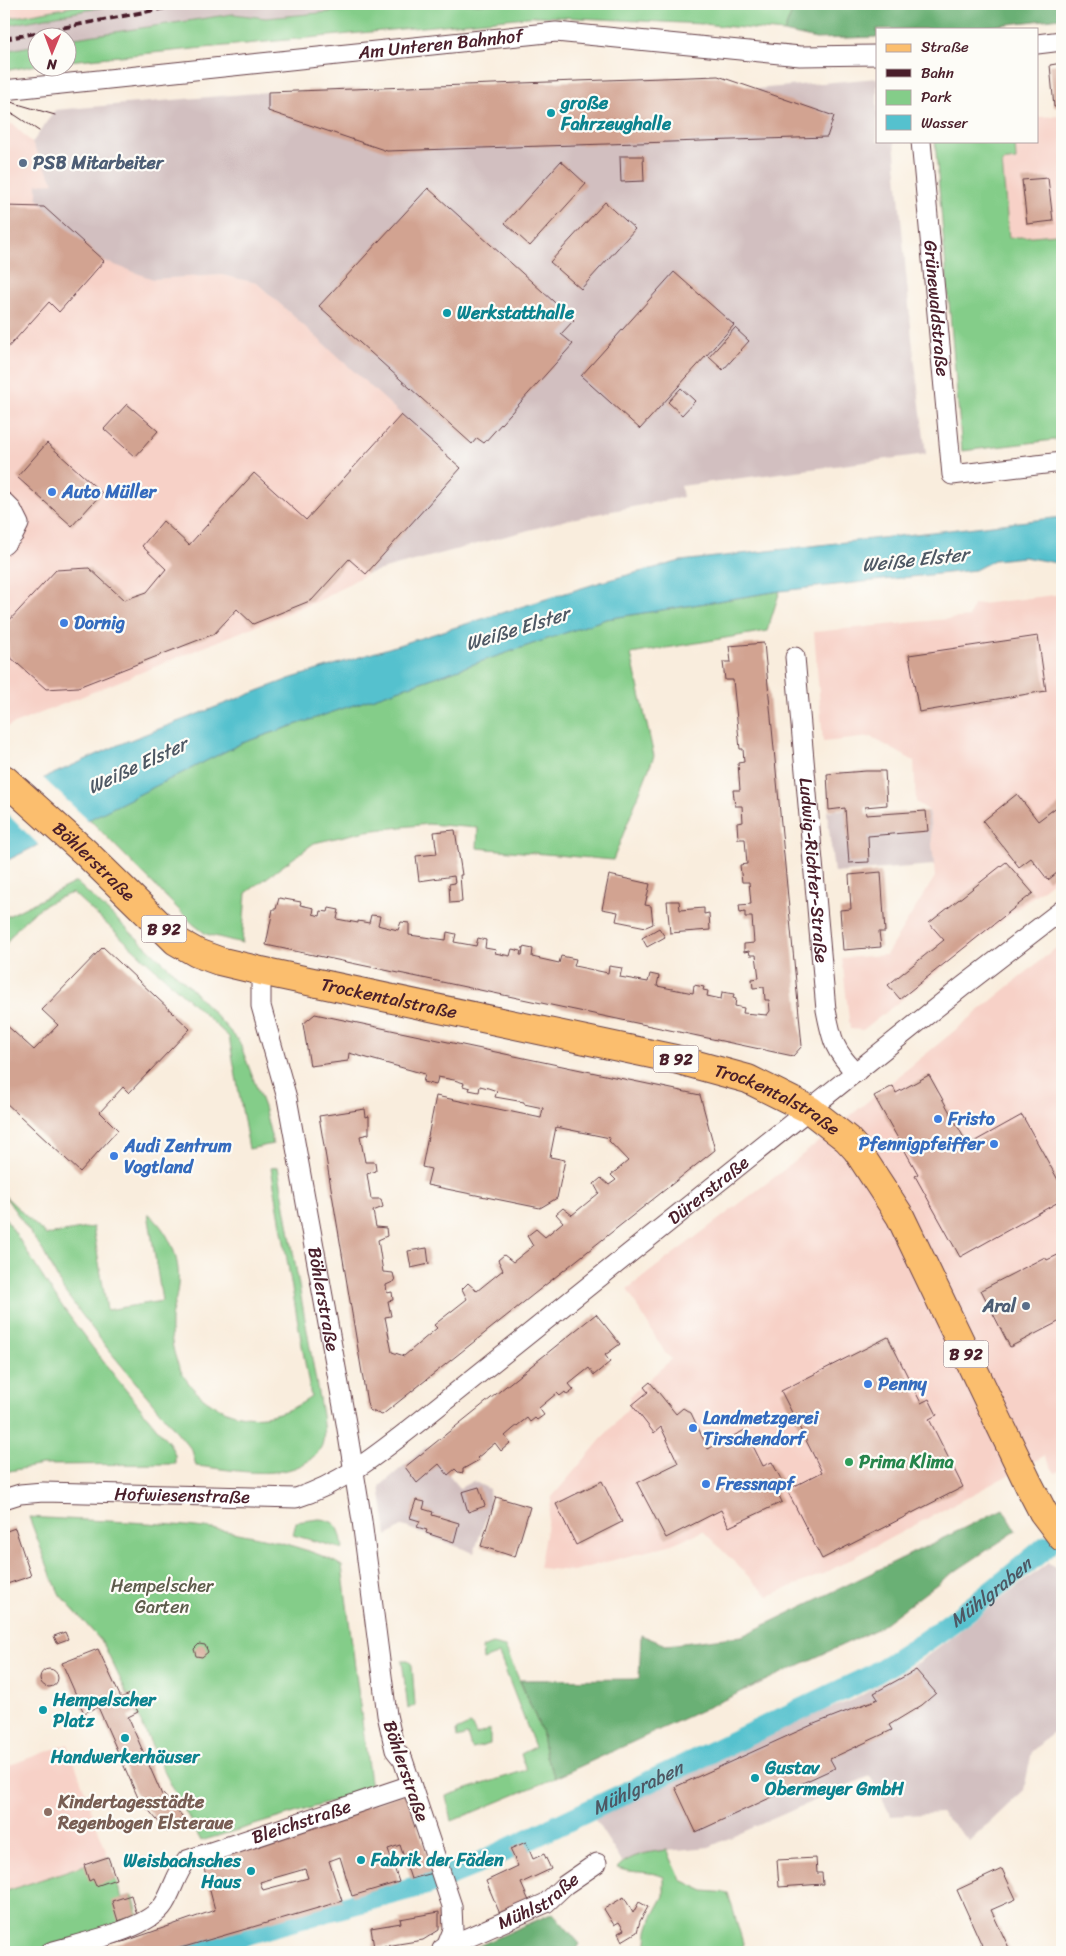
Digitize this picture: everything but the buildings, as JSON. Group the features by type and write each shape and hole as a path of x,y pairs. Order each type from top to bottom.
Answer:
{"main road":[{"name":"Böhlerstraße","path":"4,779 86,853 176,941 197,953 261,972"},
{"name":"Trockentalstraße","path":"261,972 675,1059 748,1079 810,1110 847,1139 857,1150 900,1216 1043,1512 1062,1537"}],"street":[{"name":"Am Unteren Bahnhof","path":"4,90 556,32 800,56 876,55"},
{"path":"1038,44 1062,41"},
{"name":"Grünewaldstraße","path":"921,142 952,475 1062,462"},
{"path":"4,502 12,510 19,524 14,534 4,545"},
{"name":"Ludwig-Richter-Straße","path":"795,657 826,1010 838,1055 856,1073"},
{"name":"Dürerstraße","path":"354,1471 574,1299 1062,910"},
{"name":"Böhlerstraße","path":"261,972 261,1006 287,1098 354,1471 387,1715 396,1750 403,1760 447,1888 454,1918 454,1930 442,1949"},
{"name":"Hofwiesenstraße","path":"4,1500 20,1494 43,1492 296,1498 312,1493 354,1471"},
{"name":"Bleichstraße","path":"50,1952 148,1920 164,1904 178,1871 187,1860 411,1785"},
{"name":"Mühlstraße","path":"442,1949 546,1903 565,1885 597,1863"}],"shaded area":[{"path":"4,4 87,4 4,19"},
{"path":"119,4 415,4 266,18 233,14 78,37 78,28 28,28 28,47 4,51 4,26"},
{"path":"718,76 756,89 876,78 876,142 894,142 912,339 926,454 681,486 683,497 566,520 366,574 460,468 257,283 222,275 153,279 104,261 44,207 37,197 37,184 54,183 32,143 55,110 268,92"},
{"path":"1062,116 1062,246 1056,234 1009,238 1002,162 1016,160 1015,142 1038,142 1038,117"},
{"path":"4,122 14,125 32,143 55,183 153,279 222,275 257,283 461,468 366,574 322,599 4,728"},
{"path":"1062,594 1062,874 863,1030 850,1029 842,958 886,955 935,877 929,811 916,802 914,761 871,737 823,742 814,632 969,617 973,605"},
{"path":"865,807 866,815 929,811 934,865 834,873 827,811"},
{"path":"1062,943 1062,1469 1055,1473 1044,1456 825,1573 768,1596 703,1531 669,1545 573,1571 539,1568 552,1497 628,1408 630,1396 672,1359 665,1353 627,1289 780,1173"},
{"path":"426,1447 460,1488 473,1481 489,1489 490,1505 474,1553 403,1526 387,1536 380,1486"},
{"path":"1048,1563 1062,1571 1062,1725 1032,1751 1024,1790 970,1841 941,1813 891,1816 870,1776 709,1847 645,1853 622,1862 595,1820 675,1773 807,1717 855,1699 919,1662"},
{"name":"Kindertagesstädte Regenbogen Elsteraue","path":"68,1744 108,1857 4,1892 4,1767"}],"green space":[{"path":"87,4 119,4 4,26 4,19"},
{"path":"415,4 791,4 793,9 784,32 703,24 538,16 78,60 78,37 233,14 266,18"},
{"path":"791,4 1058,4 1061,18 974,28 876,28 876,37 816,39 784,32 793,9"},
{"path":"28,47 28,67 4,71 4,51"},
{"path":"935,142 1015,142 1016,160 1002,162 1009,238 1056,234 1062,246 1062,439 962,451"},
{"path":"780,591 767,631 631,654 654,756 613,860 477,848 478,828 428,824 366,831 314,843 246,893 242,943 206,934 193,924 89,819 242,743 606,619"},
{"path":"76,882 189,986 239,1041 264,1107 273,1144 249,1149 229,1037 73,893 51,901 33,913 17,928 4,947 4,918"},
{"path":"278,1167 322,1415 324,1433 322,1445 309,1460 295,1468 280,1471 245,1472 196,1466 192,1450 107,1348 64,1291 43,1251 4,1195 46,1235 93,1227 107,1310 162,1301 148,1213 163,1229 173,1248 176,1259 178,1281 171,1317 171,1337 174,1353 186,1380 195,1391 220,1408 245,1416 265,1416 294,1407 311,1397 271,1168"},
{"path":"4,1216 49,1287 78,1328 170,1444 175,1455 175,1464 42,1465 4,1472"},
{"path":"1003,1509 1016,1531 945,1578 877,1629 555,1778 546,1756 541,1730 520,1680 639,1679 641,1635 666,1645 742,1636"},
{"name":"Hempelscher Garten","path":"29,1517 190,1526 222,1530 286,1544 322,1556 342,1566 371,1790 201,1841 166,1775 103,1643 60,1595"},
{"path":"319,1519 335,1524 340,1532 343,1549 293,1535 296,1522"},
{"path":"492,1644 505,1647 541,1730 546,1756 555,1778 452,1821 446,1796 526,1770 521,1754 535,1747 499,1654 483,1660 482,1648"},
{"path":"402,1660 408,1660 412,1665 415,1705 408,1709"},
{"path":"471,1724 476,1735 490,1729 490,1744 472,1749 467,1735 457,1738 456,1731"},
{"path":"667,1850 681,1880 704,1891 728,1893 743,1943 741,1952 646,1952 648,1931 652,1918 664,1896 664,1877 653,1873 617,1868 633,1857"},
{"path":"108,1857 122,1898 133,1895 140,1921 40,1952 4,1952 4,1892"},
{"path":"553,1913 580,1944 575,1952 465,1952"}],"water":[{"name":"Weiße Elster","path":"1062,517 1062,564 1024,557 994,560 975,570 780,591 606,619 242,743 4,862 4,796 125,742 289,679 601,582 681,561"}],"pier":[{"path":"41,776 90,822 40,846 4,811 4,793"}],"waterway":[{"name":"Mühlgraben","path":"189,1952 280,1924 427,1884 479,1863 869,1677 916,1648 961,1616 1047,1546"}],"tram line":[{"path":"4,100 55,115"},
{"path":"4,111 15,115 39,131"}],"railway":[{"path":"4,39 186,4"}],"place":[{"name":"große Fahrzeughalle","path":"551,113"},
{"name":"PSB Mitarbeiter","path":"23,163"},
{"name":"Werkstatthalle","path":"447,313"},
{"name":"Auto Müller","path":"52,492"},
{"name":"Dornig","path":"64,623"},
{"name":"Fristo","path":"938,1119"},
{"name":"Pfennigpfeiffer","path":"994,1144"},
{"name":"Audi Zentrum Vogtland","path":"114,1156"},
{"name":"Aral","path":"1026,1306"},
{"name":"Penny","path":"868,1384"},
{"name":"Landmetzgerei Tirschendorf","path":"693,1428"},
{"name":"Prima Klima","path":"849,1462"},
{"name":"Fressnapf","path":"706,1484"},
{"name":"Hempelscher Platz","path":"43,1710"},
{"name":"Handwerkerhäuser","path":"125,1738"},
{"name":"Gustav Obermeyer GmbH","path":"755,1778"},
{"name":"Kindertagesstädte Regenbogen Elsteraue","path":"48,1812"},
{"name":"Fabrik der Fäden","path":"361,1860"},
{"name":"Weisbachsches Haus","path":"251,1871"}]}
